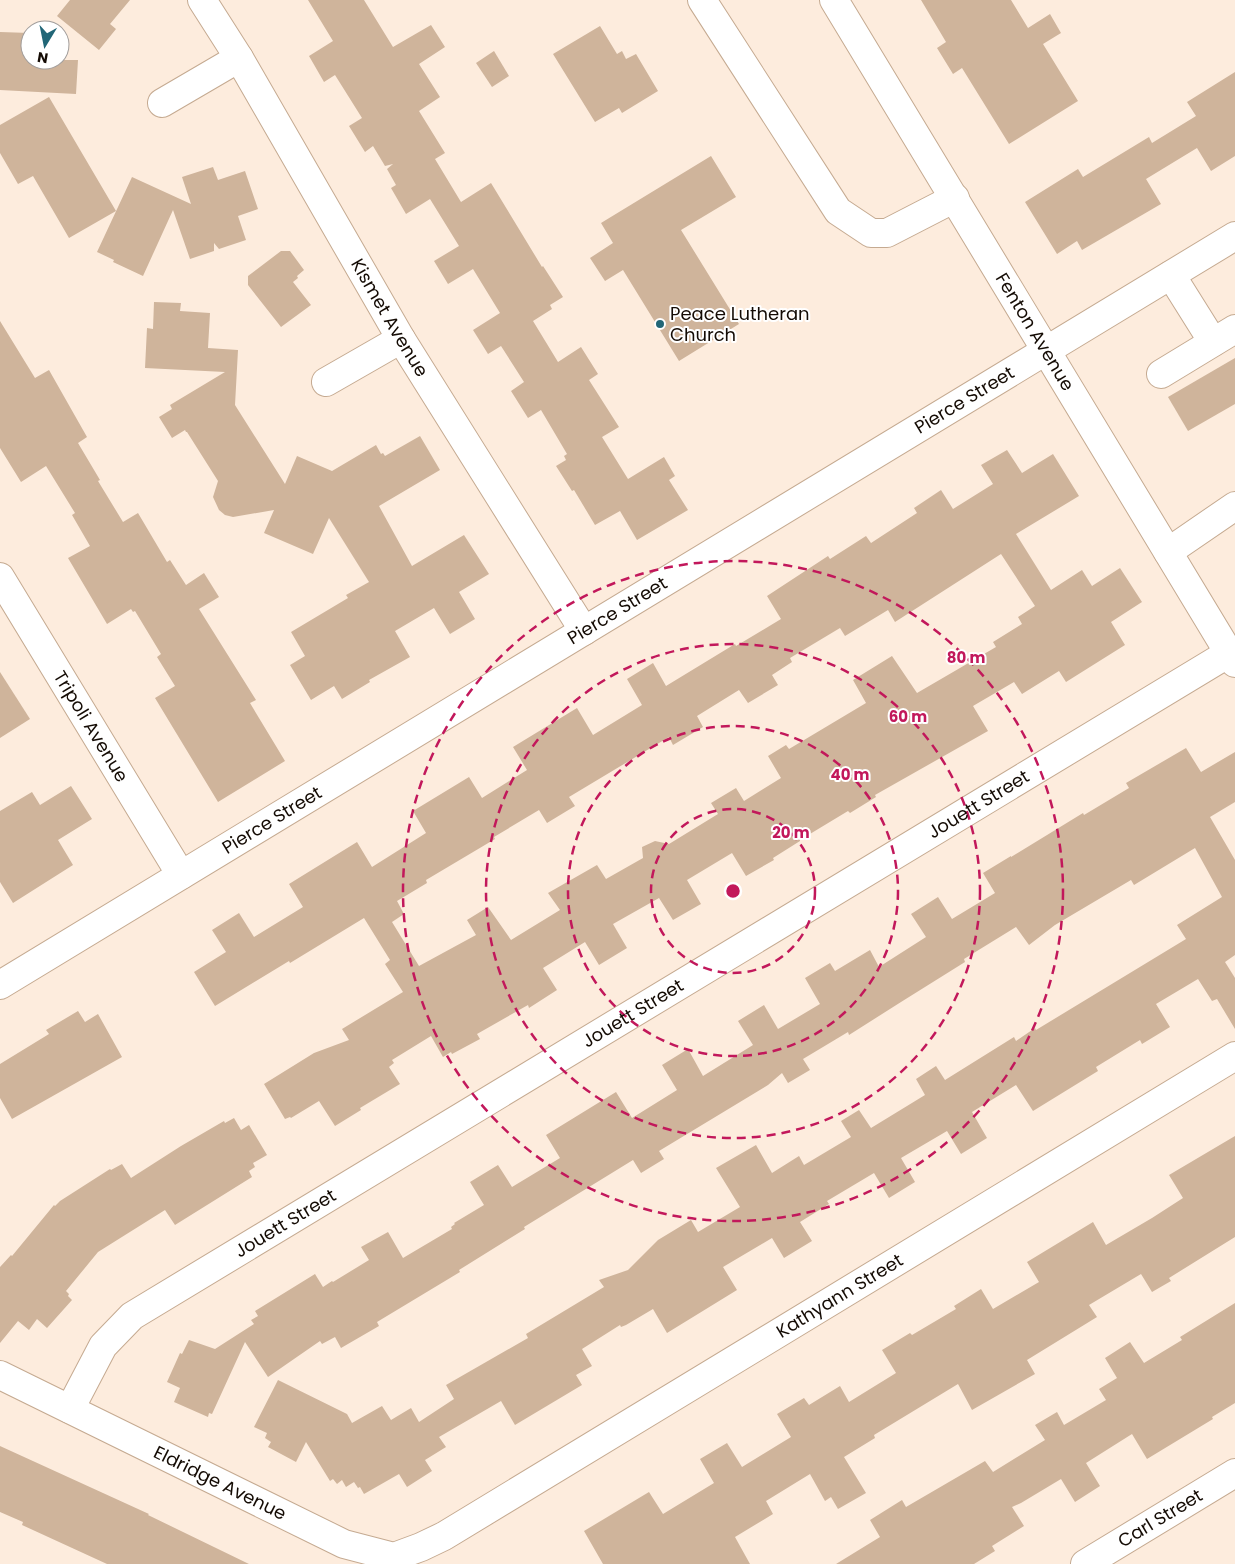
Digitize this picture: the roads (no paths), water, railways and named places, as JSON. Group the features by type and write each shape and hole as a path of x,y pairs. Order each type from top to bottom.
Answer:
{"street":[{"name":"Kismet Avenue","path":"202,0 239,58 401,338 584,631"},
{"path":"702,0 838,211 870,233 888,233 954,198"},
{"name":"Fenton Avenue","path":"834,0 1048,350 1232,658"},
{"path":"162,103 239,58"},
{"name":"Pierce Street","path":"0,985 1235,236"},
{"path":"1161,374 1224,335 1171,275"},
{"path":"326,382 401,338"},
{"path":"1168,552 1235,506"},
{"name":"Tripoli Avenue","path":"0,577 181,875"},
{"name":"Jouett Street","path":"70,1409 103,1346 132,1316 1232,658"},
{"name":"Kathyann Street","path":"444,1536 1235,1056"},
{"name":"Eldridge Avenue","path":"0,1374 344,1544 394,1557 444,1536"},
{"name":"Carl Street","path":"1085,1564 1235,1473"}],"place":[{"name":"Peace Lutheran Church","path":"660,324"}]}
